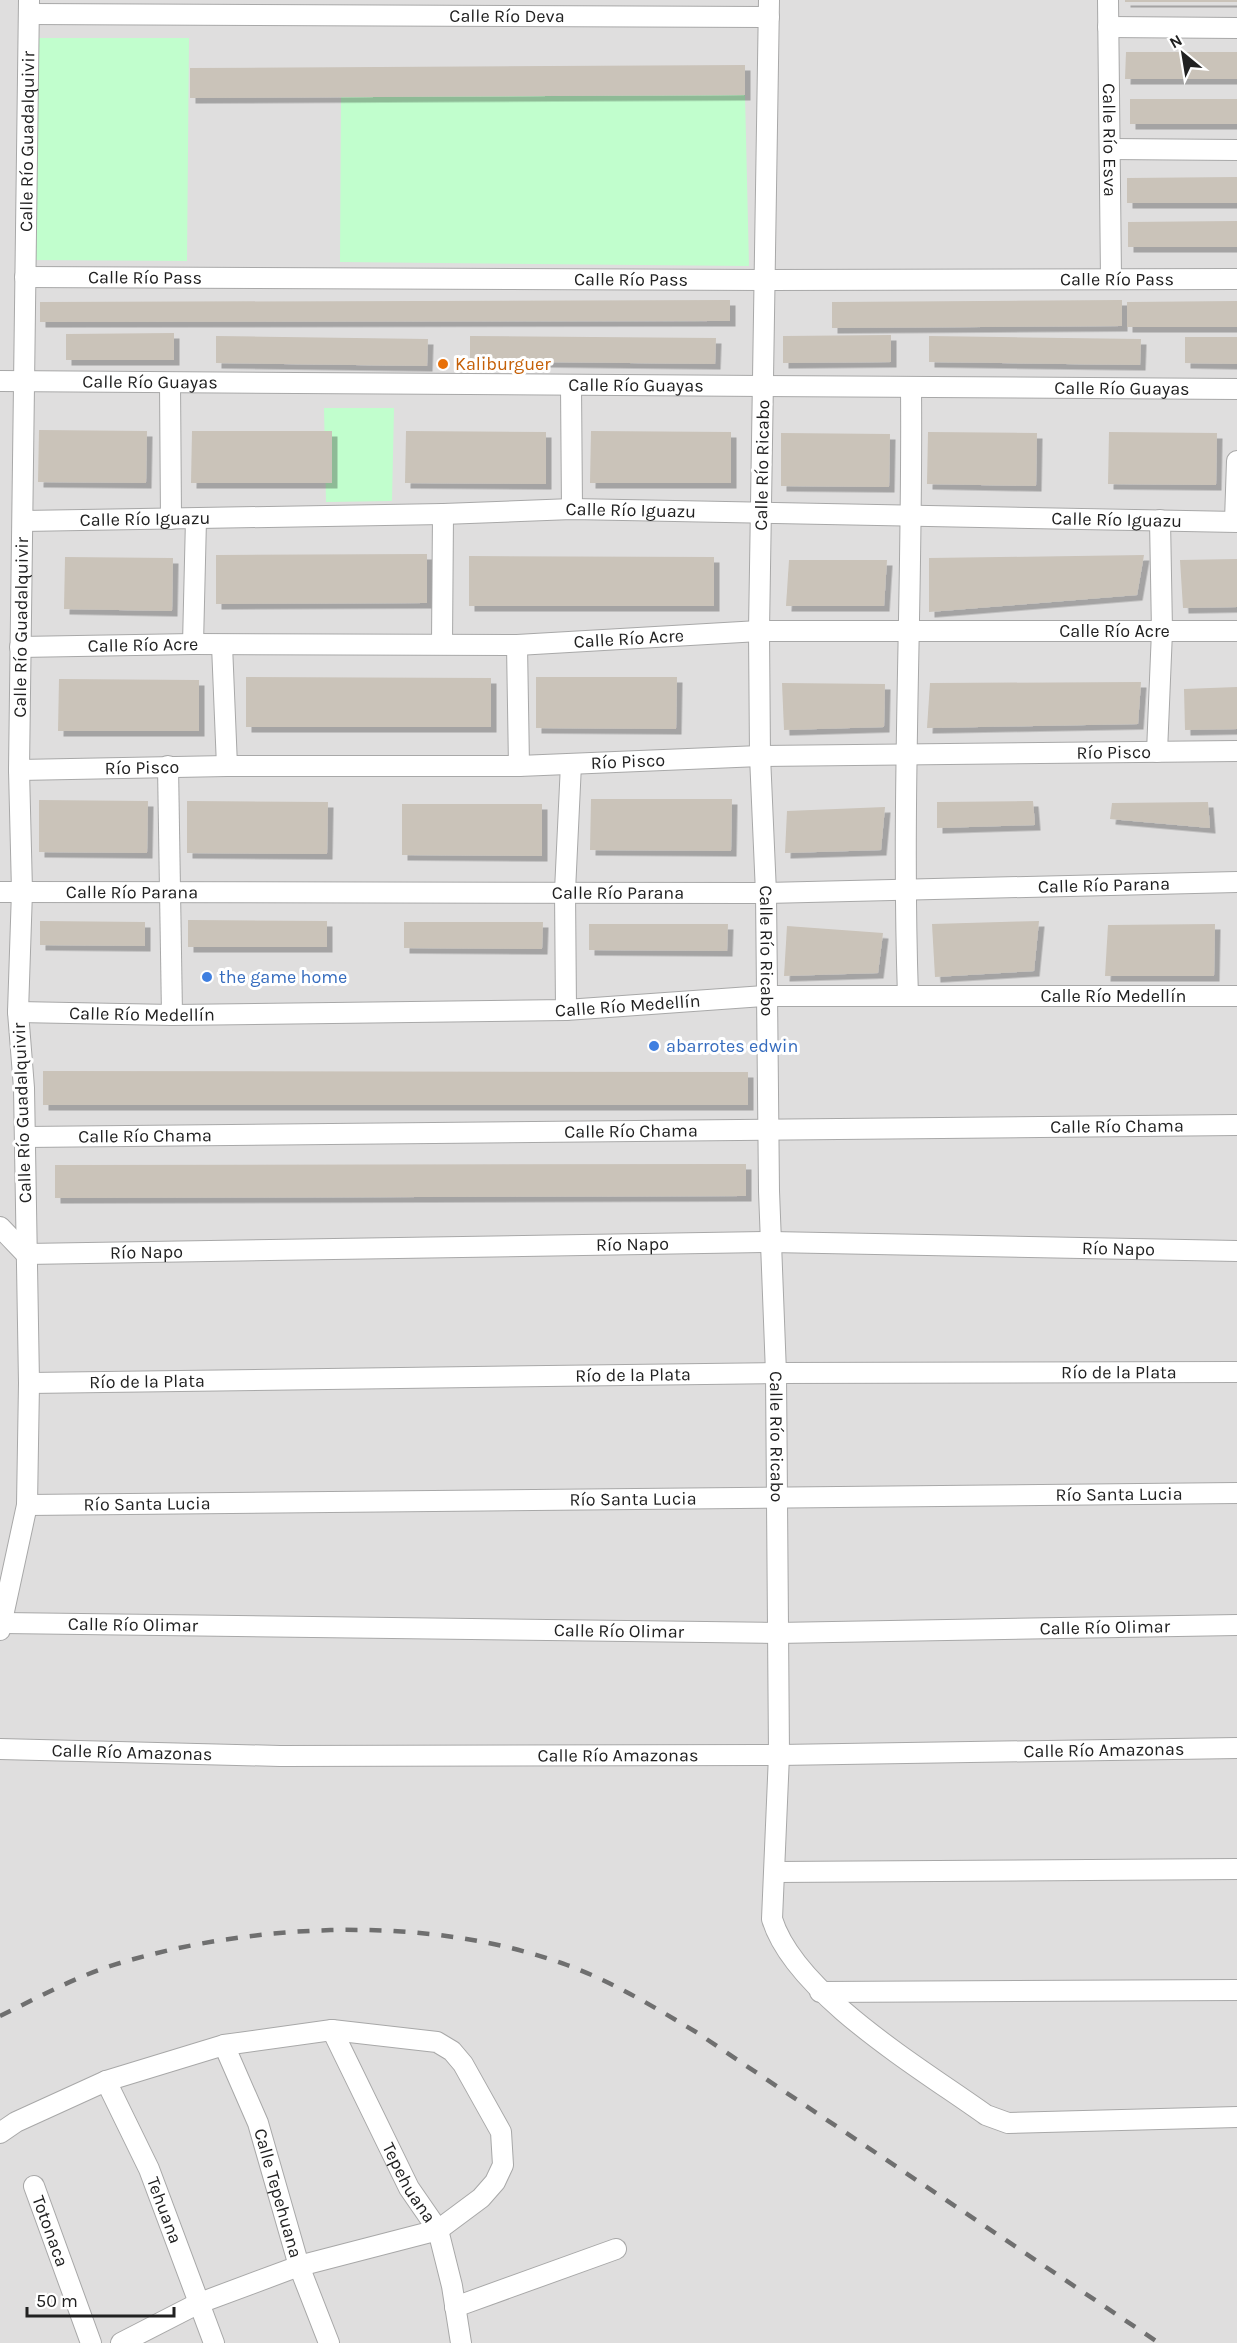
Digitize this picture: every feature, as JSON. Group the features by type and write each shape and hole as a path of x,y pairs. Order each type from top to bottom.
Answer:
{"street":[{"name":"Calle Río Esva","path":"1108,0 1111,279"},
{"name":"Calle Río Deva","path":"29,7 769,9"},
{"name":"Calle Río Guadalquivir","path":"1,1627 27,1505 29,1383 25,1137 18,1012 22,891 19,770 29,7"},
{"name":"Calle Río Ricabo","path":"769,9 759,631 760,756 766,893 765,996 776,1373 779,1755 776,1872 772,1919 777,1936 820,1992"},
{"path":"1108,27 1237,28"},
{"path":"1110,149 1237,150"},
{"name":"Calle Río Pass","path":"25,277 1237,279"},
{"name":"Calle Río Guayas","path":"0,381 763,388 1237,389"},
{"path":"170,383 171,519"},
{"path":"571,386 572,509"},
{"path":"908,996 905,755 912,514 911,388"},
{"path":"1236,521 1237,461"},
{"name":"Calle Río Iguazu","path":"23,521 443,514 572,509 1236,521"},
{"path":"442,644 443,514"},
{"path":"193,644 196,519"},
{"path":"1157,752 1162,631 1160,520"},
{"name":"Calle Río Acre","path":"20,647 193,644 517,645 759,631 1237,631"},
{"path":"222,645 227,766"},
{"path":"517,645 519,766"},
{"name":"Río Pisco","path":"19,770 168,766 519,766 760,756 1237,752"},
{"path":"566,1010 565,891 571,764"},
{"path":"168,766 172,1015"},
{"name":"Calle Río Parana","path":"0,892 766,893 1237,882"},
{"name":"Calle Río Medellín","path":"18,1012 172,1015 566,1010 765,996 1237,996"},
{"name":"Calle Río Chama","path":"25,1137 1237,1125"},
{"path":"0,1227 26,1254"},
{"name":"Río Napo","path":"26,1254 771,1242 1237,1251"},
{"name":"Río de la Plata","path":"29,1383 776,1373 1237,1372"},
{"name":"Río Santa Lucia","path":"27,1505 1237,1493"},
{"name":"Calle Río Olimar","path":"1,1627 777,1633 1237,1625"},
{"name":"Calle Río Amazonas","path":"0,1749 280,1756 779,1755 1237,1748"},
{"path":"776,1872 1237,1869"},
{"path":"820,1992 1237,1990"},
{"path":"820,1992 976,2108 997,2120 1008,2123 1237,2117"},
{"path":"0,2133 16,2122 106,2081 224,2045 332,2030 437,2042 452,2051 463,2064 501,2132 503,2165 495,2182 481,2198 438,2230 299,2266 197,2304 121,2343"},
{"name":"Tepehuana","path":"332,2030 409,2188 438,2230 461,2343"},
{"name":"Calle Tepehuana","path":"224,2045 258,2123 299,2266 329,2343"},
{"name":"Tehuana","path":"106,2081 154,2180 197,2304 214,2343"},
{"name":"Totonaca","path":"34,2186 91,2343"},
{"path":"455,2307 616,2249"}],"shaded area":[{"path":"0,0 1237,0 1237,2343 0,2343"}],"green space":[{"path":"26,38 189,38 187,261 25,260"},
{"path":"745,95 749,266 340,262 341,96"},
{"path":"324,408 394,408 392,501 326,502"}],"building":[{"path":"1125,0 1237,0 1237,2 1125,2"},
{"path":"1126,52 1237,52 1237,79 1125,79"},
{"path":"745,65 745,95 190,98 190,68"},
{"path":"1130,99 1237,99 1237,124 1130,124"},
{"path":"1237,177 1237,203 1127,203 1127,178"},
{"path":"1237,221 1237,247 1128,247 1128,222"},
{"path":"730,300 730,321 40,322 40,302"},
{"path":"1122,300 1122,326 832,328 832,302"},
{"path":"1237,301 1237,327 1127,327 1127,302"},
{"path":"174,333 174,360 66,360 66,334"},
{"path":"891,335 891,362 783,363 783,336"},
{"path":"216,336 428,339 427,366 216,363"},
{"path":"470,336 716,338 715,364 470,361"},
{"path":"929,336 1141,339 1140,365 929,362"},
{"path":"1185,337 1237,337 1237,364 1185,363"},
{"path":"39,430 147,431 146,483 38,482"},
{"path":"192,431 332,431 332,483 191,483"},
{"path":"406,431 546,432 546,484 405,483"},
{"path":"591,431 731,432 731,483 590,483"},
{"path":"928,432 1037,433 1036,486 927,484"},
{"path":"1109,432 1217,433 1216,485 1108,484"},
{"path":"781,433 890,434 889,487 781,486"},
{"path":"427,554 427,603 216,604 216,555"},
{"path":"1144,555 1137,595 929,612 929,558"},
{"path":"469,556 714,557 714,606 469,606"},
{"path":"65,557 173,558 172,611 64,609"},
{"path":"1237,559 1237,607 1183,608 1180,560"},
{"path":"789,560 887,560 884,606 786,606"},
{"path":"246,677 491,678 491,727 246,727"},
{"path":"536,677 677,677 676,729 536,728"},
{"path":"59,679 199,680 199,731 58,731"},
{"path":"1141,682 1138,724 927,728 930,683"},
{"path":"782,683 885,684 884,727 784,730"},
{"path":"1237,687 1237,729 1185,730 1184,689"},
{"path":"591,799 732,799 731,851 590,850"},
{"path":"39,800 148,801 147,853 39,852"},
{"path":"187,801 328,802 327,854 187,853"},
{"path":"1033,801 1035,825 937,828 937,802"},
{"path":"1208,802 1210,828 1110,819 1112,803"},
{"path":"402,804 542,804 542,856 402,855"},
{"path":"885,807 881,850 785,853 787,811"},
{"path":"188,920 327,921 327,947 188,947"},
{"path":"40,921 145,922 145,946 40,945"},
{"path":"1039,921 1034,971 935,977 932,924"},
{"path":"404,922 543,922 542,949 404,948"},
{"path":"589,924 728,924 727,951 589,950"},
{"path":"1215,924 1214,976 1105,976 1108,925"},
{"path":"787,926 883,933 878,973 784,976"},
{"path":"43,1071 748,1072 748,1105 43,1105"},
{"path":"746,1164 746,1196 55,1198 55,1165"}],"railway":[{"path":"0,2016 59,1987 105,1968 173,1949 229,1939 286,1932 344,1930 402,1932 459,1938 514,1949 567,1965 601,1979 696,2032 1159,2343"}],"place":[{"name":"Kaliburguer","path":"443,364"},
{"name":"the game home","path":"207,977"},
{"name":"abarrotes edwin","path":"654,1046"}]}
